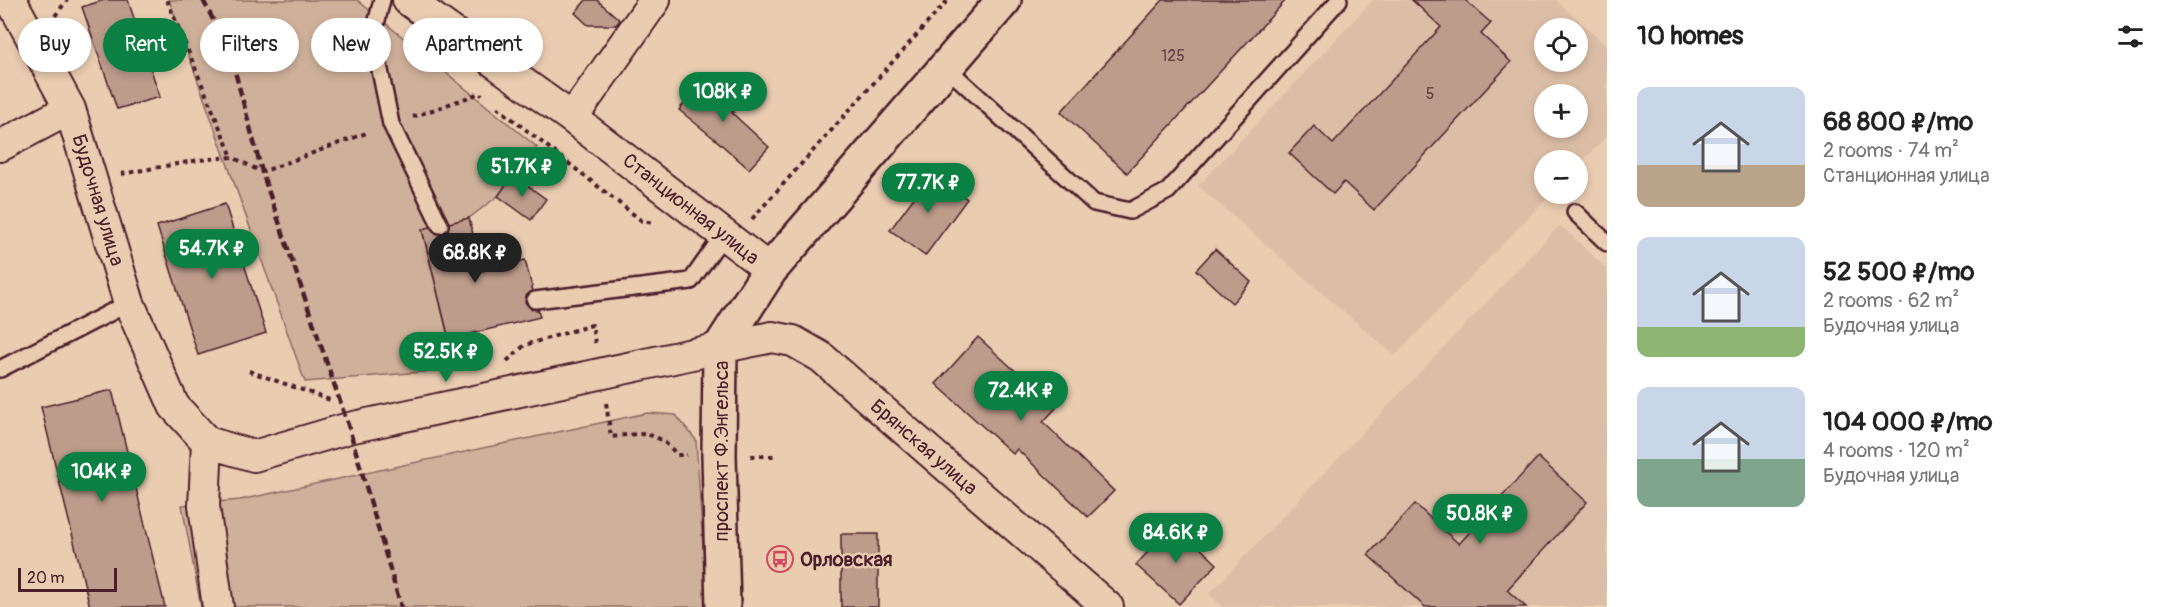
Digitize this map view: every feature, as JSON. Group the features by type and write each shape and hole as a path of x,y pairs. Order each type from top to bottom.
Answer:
{"street":[{"name":"Будочная улица","path":"11,0 70,109 129,303 174,406 207,442"},
{"name":"Станционная улица","path":"408,0 572,118 770,270"},
{"path":"572,118 656,0"},
{"name":"проспект Ф.Энгельса","path":"723,607 719,456 720,348 770,270 1004,0"},
{"path":"0,146 70,109"},
{"name":"Брянская улица","path":"207,442 254,456 349,428 772,337 793,341 820,357 1108,607"},
{"path":"207,442 204,506 218,607"}],"lane":[{"path":"382,0 373,36 391,124 440,225"},
{"path":"946,68 1094,203 1130,211 1168,191 1339,0"},
{"path":"1575,212 1607,243"},
{"path":"535,300 691,280 724,234"},
{"path":"0,369 129,303"}],"path":[{"path":"166,0 232,157"},
{"path":"724,234 748,224 948,0"},
{"path":"525,345 592,325 611,438 643,433 666,442 677,455 776,456"}],"shaded area":[{"path":"169,0 357,0 379,18 311,18 311,72 391,72 391,28 403,38 403,72 445,72 537,147 498,196 469,218 422,230 456,369 305,382 188,53 188,18 175,18"},
{"path":"1373,0 1556,0 1576,18 1534,18 1534,72 1588,72 1588,29 1607,46 1607,136 1588,156 1588,150 1534,150 1534,204 1541,204 1395,356 1198,186"},
{"path":"1560,225 1607,269 1607,607 1223,607 1209,594"},
{"path":"647,413 676,415 696,440 707,607 201,607 182,505 240,500"}],"building":[{"path":"104,0 128,0 134,18 103,18 103,68 91,33 91,18 86,18 82,7"},
{"path":"586,0 597,0 620,20 616,25 588,25 575,13"},
{"path":"1163,0 1286,0 1127,173 1061,112"},
{"path":"1412,0 1465,0 1491,23 1481,34 1511,62 1374,210 1344,182 1333,194 1289,153 1314,126 1333,144 1441,27"},
{"path":"104,72 152,72 160,97 117,109"},
{"path":"705,77 732,98 727,106 734,112 732,113 769,147 749,169 679,110"},
{"path":"932,173 967,199 925,256 890,230"},
{"path":"513,175 546,199 531,220 498,196"},
{"path":"225,204 266,333 198,355 157,226"},
{"path":"469,218 482,271 525,260 533,291 526,296 525,302 531,309 538,310 540,317 449,339 422,229 430,227 435,233 444,234 448,230 449,223"},
{"path":"1215,249 1251,282 1232,303 1196,270"},
{"path":"978,337 1056,408 1043,422 1114,491 1088,517 1017,449 1013,454 936,384"},
{"path":"112,390 165,607 90,607 41,407"},
{"path":"1538,457 1587,502 1507,590 1526,607 1425,607 1368,555 1415,504 1459,544"},
{"path":"1174,523 1217,564 1179,604 1136,565"},
{"path":"841,534 878,534 878,607 841,607"}],"railway":[{"path":"203,0 230,53 262,172 349,428 401,607"}],"place":[{"name":"Орловская","path":"780,559"}]}
